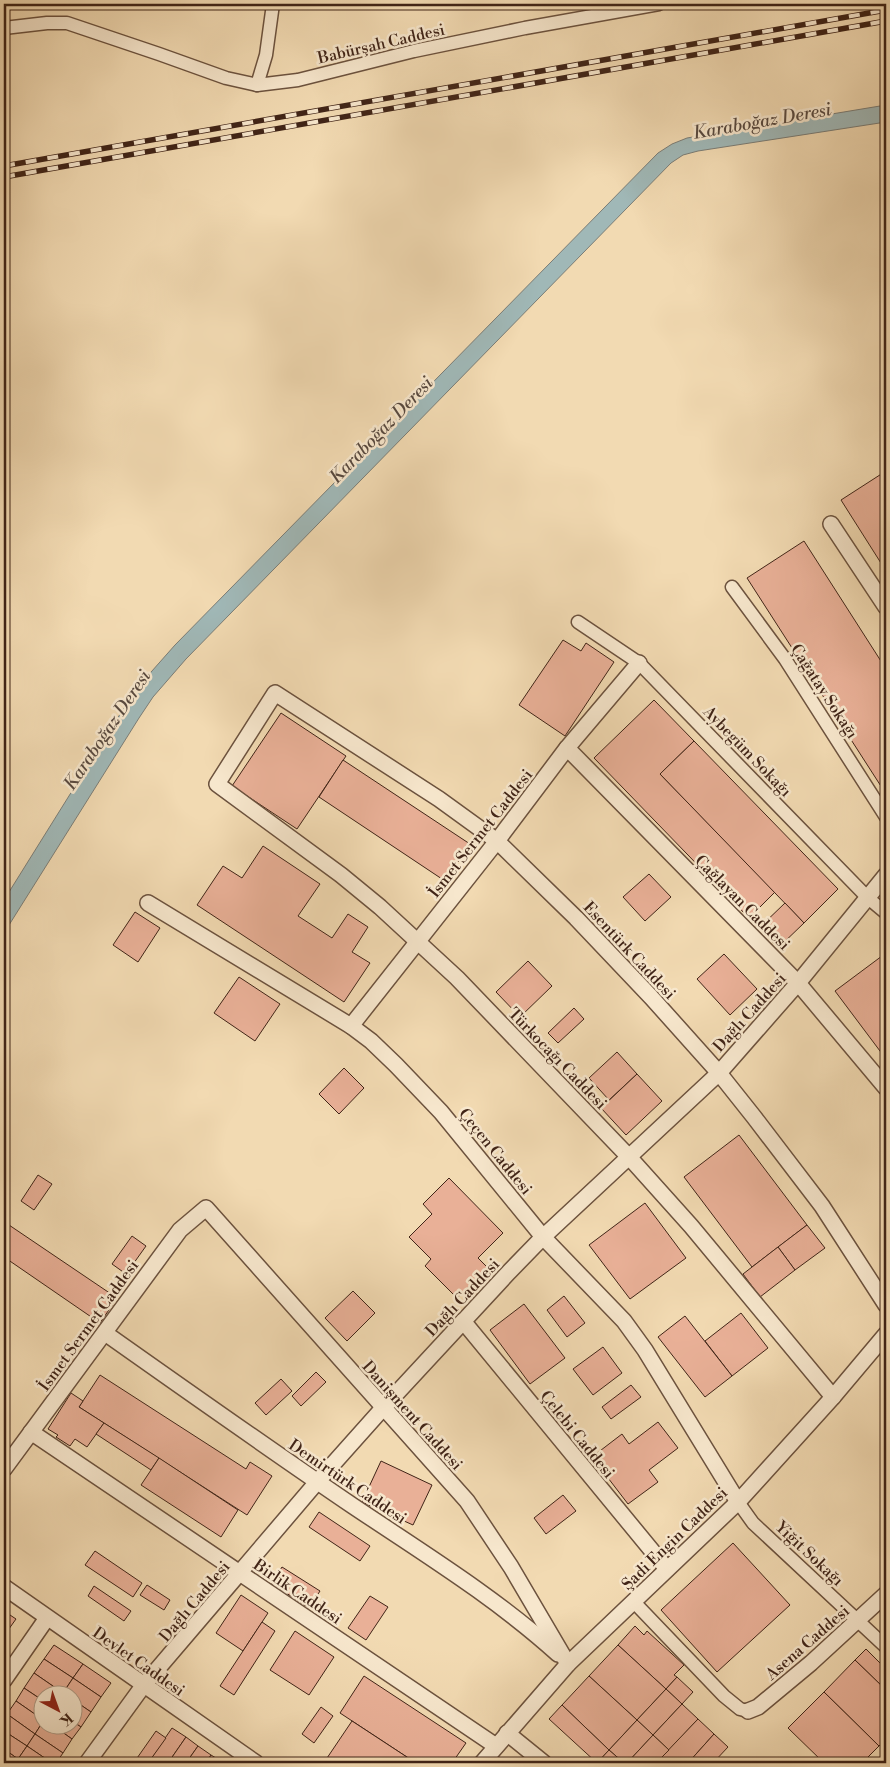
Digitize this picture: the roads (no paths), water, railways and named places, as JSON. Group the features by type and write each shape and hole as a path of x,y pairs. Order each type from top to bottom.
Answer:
{"street":[{"path":"257,85 266,55 273,4"},
{"name":"Babürşah Caddesi","path":"4,28 47,22 67,24 160,54 226,78 257,85 298,80 414,51 525,28 659,4"},
{"path":"831,524 886,607"},
{"name":"Çağatay Sokağı","path":"732,586 786,659 886,816"},
{"name":"Aybegüm Sokağı","path":"578,622 639,663 868,898 886,913"},
{"name":"İsmet Sermet Caddesi","path":"351,1026 419,942 567,748 639,663"},
{"name":"Esentürk Caddesi","path":"217,784 275,693 439,799 497,841 576,918 651,997 719,1073 811,1191 886,1305"},
{"name":"Çağlayan Caddesi","path":"567,748 798,983 886,1088"},
{"name":"Türkocağı Caddesi","path":"217,784 341,875 380,907 464,985 630,1158 691,1226 833,1397"},
{"name":"Dağlı Caddesi","path":"86,1763 144,1686 317,1482 383,1408 543,1237 630,1158 719,1073 798,983 886,875"},
{"name":"Çeçen Caddesi","path":"148,903 351,1026 371,1041 396,1065 442,1112 543,1237 630,1328 738,1502"},
{"name":"İsmet Sermet Caddesi","path":"4,1469 180,1230 206,1208"},
{"name":"Danişment Caddesi","path":"206,1208 467,1501 512,1567 568,1664"},
{"name":"Çelebi Caddesi","path":"463,1321 666,1569"},
{"name":"Demirtürk Caddesi","path":"105,1333 317,1482 495,1602 535,1634 568,1664"},
{"name":"Şadi Engin Caddesi","path":"482,1763 568,1664 738,1502 833,1397 886,1334"},
{"name":"Birlik Caddesi","path":"31,1432 496,1746"},
{"name":"Yiğit Sokağı","path":"738,1502 753,1522 886,1647"},
{"name":"Devlet Caddesi","path":"4,1587 256,1763"},
{"name":"Asena Caddesi","path":"748,1711 758,1707 771,1696 859,1620 886,1594"},
{"path":"633,1601 724,1696 740,1710 748,1711"},
{"path":"4,1680 47,1618"},
{"path":"507,1732 544,1763"}],"water":[{"path":"886,105 886,122 698,151 683,155 671,163 186,659 153,697 4,933 4,900 127,703 144,680 175,645 658,153 672,144 687,138"}],"railway":[{"path":"4,166 886,10"},
{"path":"4,177 886,21"}],"water label":[{"name":"Karaboğaz Deresi","path":"762,121"},
{"name":"Karaboğaz Deresi","path":"381,430"},
{"name":"Karaboğaz Deresi","path":"107,730"}]}
